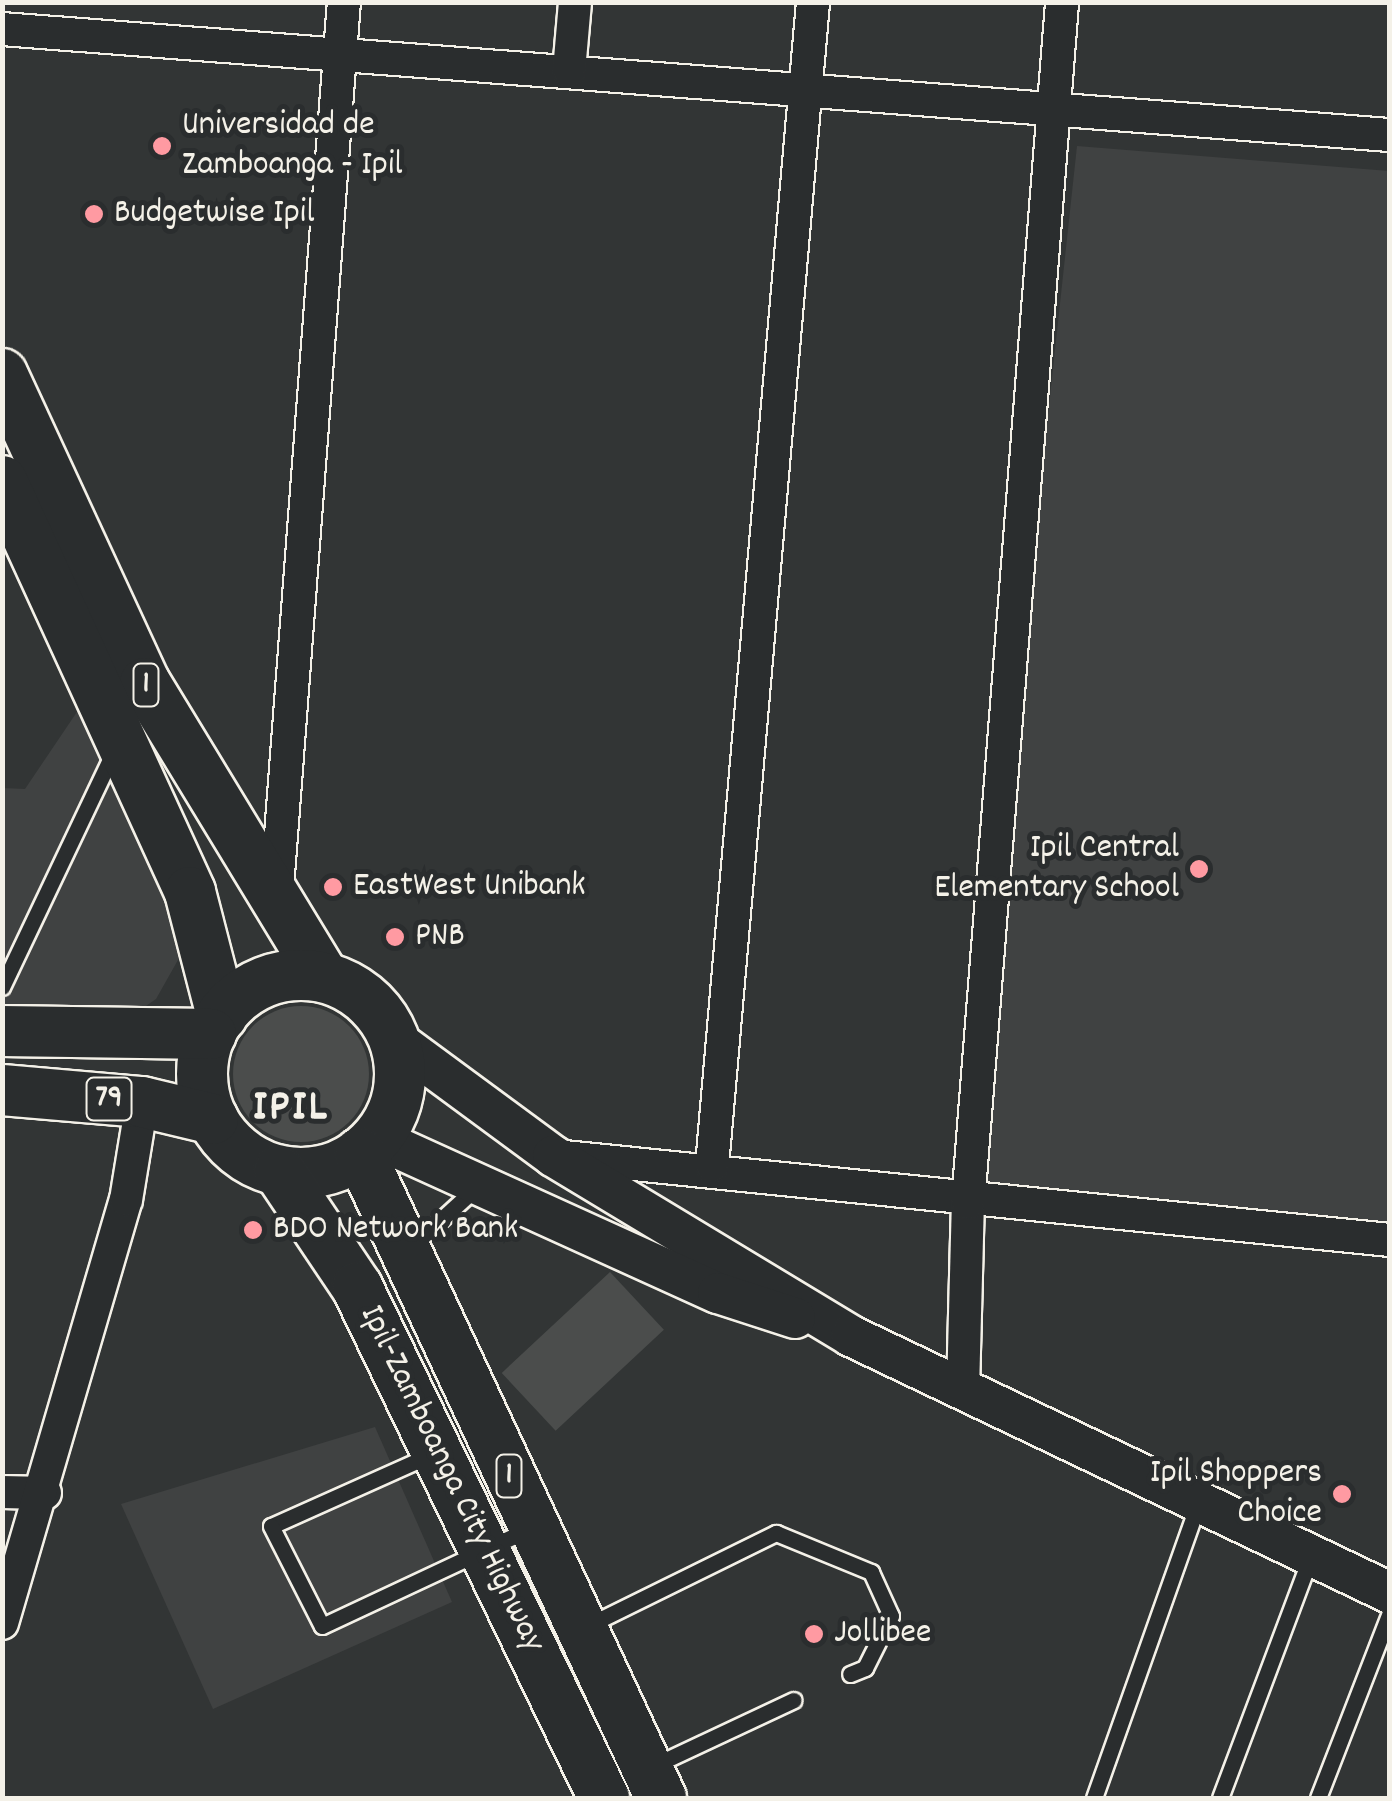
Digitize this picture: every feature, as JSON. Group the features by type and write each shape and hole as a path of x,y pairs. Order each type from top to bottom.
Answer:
{"main road":[{"name":"1","path":"2,374 72,579 120,738 190,892 216,1025 202,1077 213,1119 241,1152 279,1171"},
{"name":"1","path":"2,480 277,888 324,977"},
{"path":"216,1025 267,981 324,977 372,1004 393,1038 400,1080 368,1145 322,1170 279,1171"},
{"name":"79","path":"2,1032 216,1025"},
{"name":"79","path":"2,1090 142,1102 213,1119"},
{"name":"1","path":"368,1145 407,1251 532,1528 654,1783"},
{"name":"Ipil-Zamboanga City Highway","path":"279,1171 358,1287 604,1798"}],"street":[{"path":"277,888 344,2"},
{"path":"569,71 576,2"},
{"path":"712,1166 813,2"},
{"path":"963,1390 968,1202 1062,2"},
{"path":"2,30 569,71 1053,116 1390,135"},
{"path":"393,1038 553,1156 852,1336 1390,1593"},
{"path":"2,1623 45,1493 126,1200 142,1102"},
{"path":"368,1145 480,1185 718,1293 852,1336"},
{"path":"553,1156 712,1166 968,1202 1390,1240"},
{"path":"2,1492 45,1493"}],"lane":[{"path":"2,987 120,738"},
{"path":"407,1251 480,1185"},
{"path":"438,1452 271,1526 322,1626 532,1528"},
{"path":"1094,1798 1199,1503"},
{"path":"580,1630 776,1533 871,1572 891,1616 865,1668 850,1674"},
{"path":"1220,1798 1312,1555"},
{"path":"1318,1798 1390,1612"},
{"path":"654,1783 794,1700"}],"shaded area":[{"name":"Ipil Central Elementary School","path":"1077,146 1389,171 1389,1226 984,1193 1034,545"},
{"path":"83,703 187,944 156,999 130,1017 3,1018 2,788 25,789"},
{"path":"301,1006 327,1011 349,1026 364,1048 369,1074 364,1100 349,1122 327,1137 301,1142 275,1137 253,1122 238,1100 233,1074 238,1048 253,1026 275,1011"},
{"path":"610,1272 664,1330 556,1431 502,1373"},
{"path":"375,1427 452,1602 213,1709 121,1504"}],"place":[{"name":"Universidad de Zamboanga - Ipil","path":"162,146"},
{"name":"Budgetwise Ipil","path":"94,214"},
{"name":"Ipil Central Elementary School","path":"1199,869"},
{"name":"EastWest Unibank","path":"333,887"},
{"name":"PNB","path":"395,937"},
{"name":"BDO Network Bank","path":"253,1230"},
{"name":"Ipil Shoppers Choice","path":"1342,1494"},
{"name":"Jollibee","path":"814,1634"}],"district":[{"name":"IPIL","path":"291,1110"}]}
